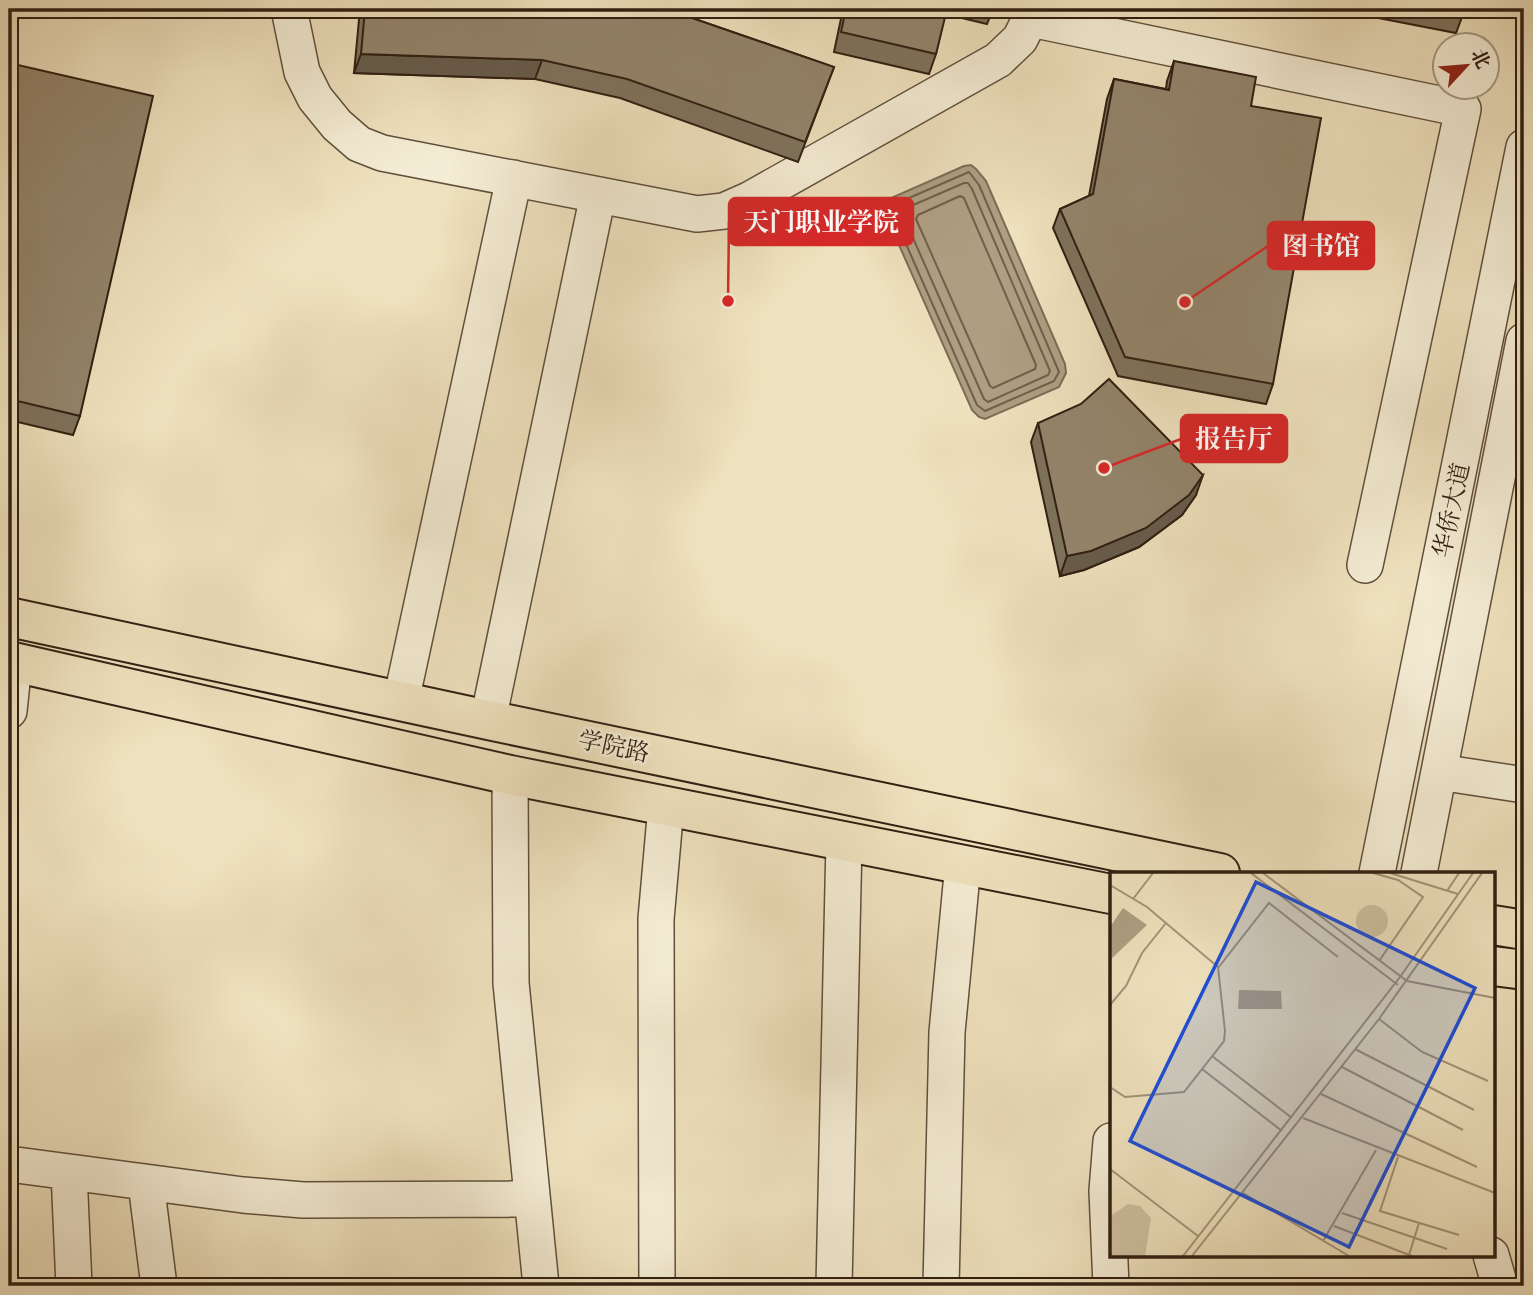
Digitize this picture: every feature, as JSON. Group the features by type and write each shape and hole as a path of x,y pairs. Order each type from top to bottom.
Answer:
{"main road":[{"name":"学院路","path":"9,617 1215,872"},
{"name":"学院路","path":"12,662 510,775 1110,894"},
{"path":"1494,925 1524,930"},
{"path":"1494,965 1524,971"}],"street":[{"path":"289,9 302,72 315,97 337,125 359,144 382,153 697,214 724,211 749,200 998,60 1020,39 1033,14 1463,109 1364,565"},
{"name":"华侨大道","path":"1377,872 1524,147"},
{"path":"401,701 514,178"},
{"path":"488,720 598,195"},
{"name":"华侨大道","path":"1419,872 1524,341"},
{"path":"9,711 12,662"},
{"path":"1439,772 1524,785"},
{"path":"510,775 511,983 541,1286"},
{"path":"657,1286 656,919 666,806"},
{"path":"834,1286 844,841"},
{"path":"940,1286 947,1032 962,864"},
{"path":"1110,1153 1107,1191 1111,1286"},
{"path":"9,1164 243,1195 303,1200 532,1199"},
{"path":"69,1172 74,1286"},
{"path":"146,1183 159,1286"},
{"path":"1491,1256 1500,1286"}],"water":[{"path":"971,165 986,181 1065,364 1066,373 1059,387 985,419 972,410 884,211 885,203 891,198"}],"building":[{"path":"365,9 666,9 834,67 805,142 627,79 542,60 361,54"},
{"path":"846,9 947,9 936,54 841,32"},
{"path":"1436,9 1465,9 1463,14"},
{"path":"1174,61 1256,77 1251,106 1321,118 1273,384 1125,357 1060,209 1093,194 1114,79 1169,90"},
{"path":"9,63 153,96 80,416 9,399"},
{"path":"1109,379 1203,475 1189,495 1146,528 1091,551 1067,556 1038,423 1081,404"}],"place":[{"name":"天门职业学院","path":"728,301"},
{"name":"图书馆","path":"1185,302"},
{"name":"报告厅","path":"1104,468"}]}
